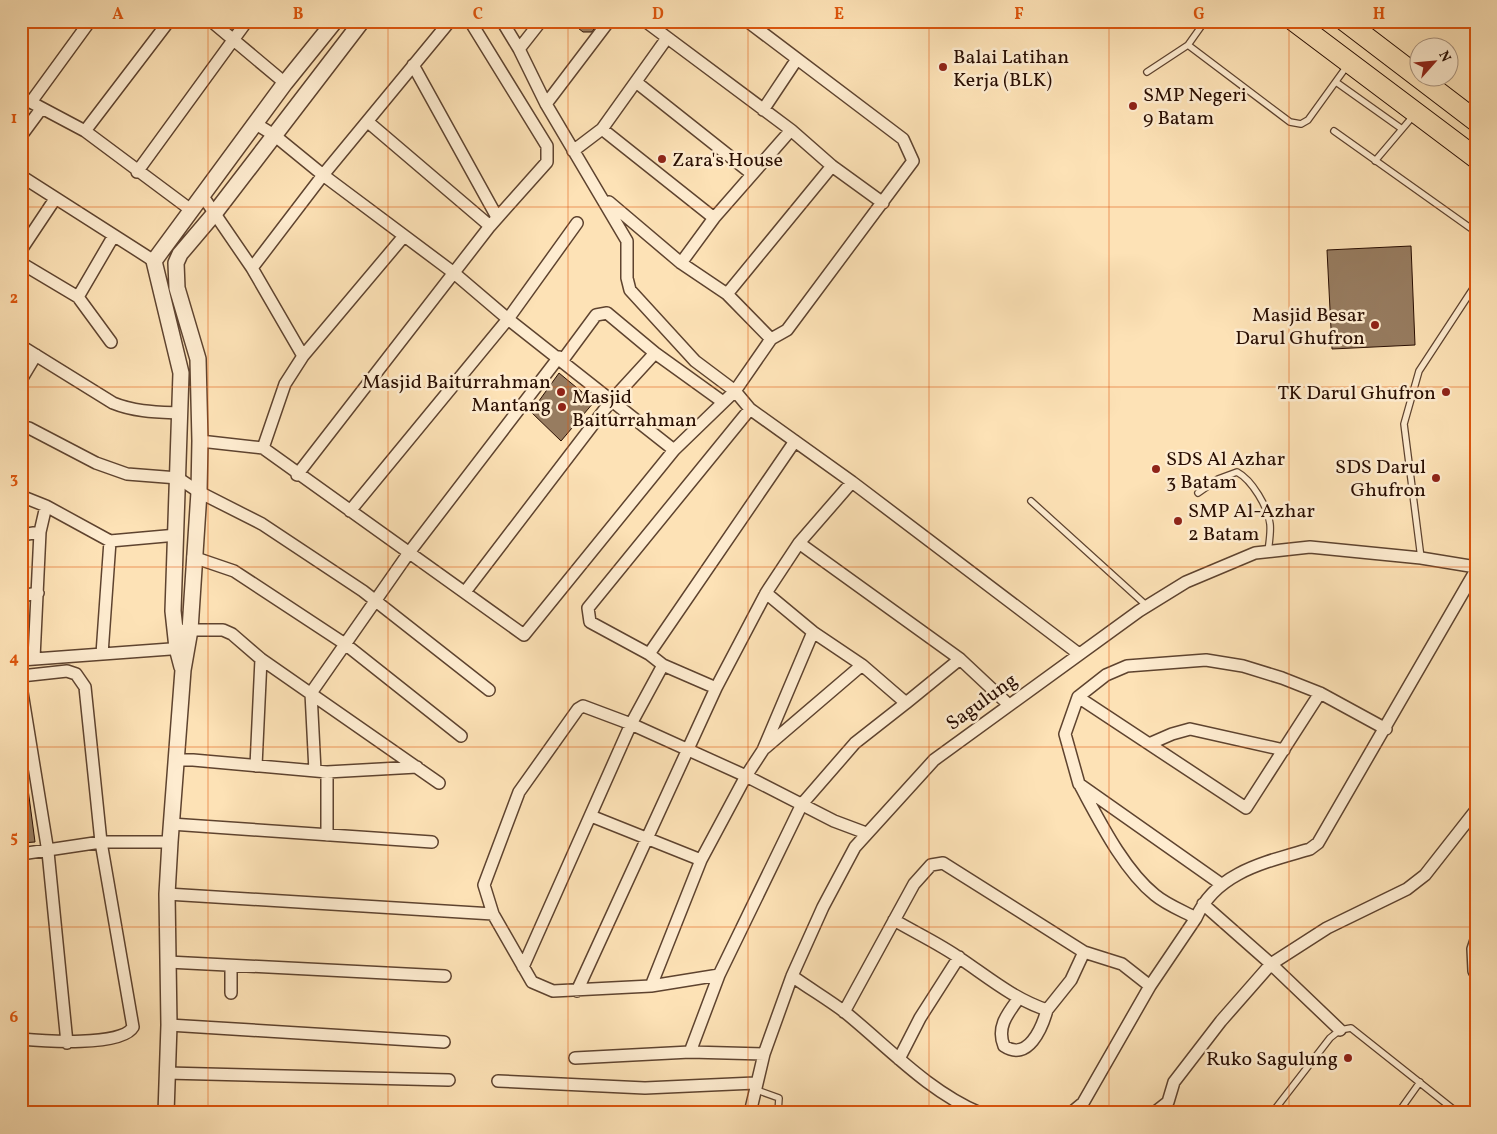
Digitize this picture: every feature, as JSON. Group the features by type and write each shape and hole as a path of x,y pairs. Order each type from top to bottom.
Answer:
{"highway":[{"path":"1294,21 1476,158"},
{"path":"1345,21 1476,121"}],"street":[{"path":"21,136 31,103 90,21"},
{"path":"85,131 169,21"},
{"path":"211,21 285,83"},
{"path":"137,172 247,21"},
{"path":"154,262 285,83 335,21"},
{"path":"182,648 190,630 193,556 199,492 200,441 198,359 174,272 180,254 214,214 362,21"},
{"path":"252,268 323,175 450,21"},
{"path":"297,474 494,222 547,162 547,146 470,21"},
{"path":"502,21 519,49 546,104 573,151 603,197 627,241 627,278 630,290 695,361 735,392 750,409 852,482 1079,654"},
{"path":"519,49 541,21"},
{"path":"546,104 610,21"},
{"path":"645,21 791,130 832,166 883,203"},
{"path":"200,441 263,448 395,542 408,554 524,635 674,450 735,392 771,339 787,330 913,161 903,139 748,21"},
{"path":"573,151 602,129 667,38"},
{"path":"763,110 797,59"},
{"path":"414,65 494,222"},
{"path":"636,82 752,174"},
{"path":"31,103 85,131 137,172 191,210"},
{"path":"368,122 494,222"},
{"path":"256,124 274,135 323,175 454,273 508,319 674,450"},
{"path":"602,129 714,218"},
{"path":"681,263 714,218 791,130"},
{"path":"727,294 832,166"},
{"path":"21,176 154,262 181,374 177,535 174,569 174,630 182,648 183,670 167,894 169,1025 166,1113"},
{"path":"202,195 252,268 303,356"},
{"path":"603,197 681,263 727,294 771,339"},
{"path":"21,250 54,199"},
{"path":"350,511 508,319 577,223"},
{"path":"180,225 195,236"},
{"path":"263,448 285,384 303,356 404,236"},
{"path":"78,297 113,237"},
{"path":"21,263 78,297 111,342"},
{"path":"315,771 311,693 408,554 596,314 607,312 655,353 723,402"},
{"path":"21,346 120,406 149,412 180,413"},
{"path":"465,592 612,401 655,353"},
{"path":"21,380 36,355"},
{"path":"716,688 663,665 649,654 590,622 588,608 750,409"},
{"path":"30,428 96,463 126,474 178,478 199,492 262,524 375,600 489,690"},
{"path":"649,654 794,440"},
{"path":"577,990 689,751 716,688 766,593 799,543 852,482"},
{"path":"21,496 46,506 110,541 177,535"},
{"path":"34,658 40,532 46,506"},
{"path":"21,535 40,532"},
{"path":"102,654 110,541"},
{"path":"799,543 960,659 1008,704"},
{"name":"Sagulung","path":"750,1113 764,1054 792,976 823,907 854,847 934,760 1008,704 1147,606 1186,582 1255,553 1310,548 1421,558 1476,569"},
{"path":"193,556 234,571 345,644 461,736"},
{"path":"1071,1113 1083,1102 1150,986 1196,918 1203,904 1221,884 1249,868 1310,849 1318,843 1386,729 1476,569"},
{"path":"21,596 38,593"},
{"path":"766,593 813,632 862,666 906,703"},
{"path":"174,630 222,630 232,634 261,659 439,783"},
{"path":"651,986 701,860 746,776 763,750 813,632"},
{"path":"21,660 182,648"},
{"path":"256,766 261,659"},
{"path":"690,1052 719,975 802,804 855,743 960,659"},
{"path":"1196,918 1156,896 1135,875 1098,819 1079,784 1064,734 1078,697 1106,675 1127,666 1206,660 1243,666 1320,693 1386,729"},
{"path":"523,967 631,724 663,665"},
{"path":"763,750 862,666"},
{"path":"21,676 68,671 76,674 85,687 102,842 133,1027 130,1032 122,1036 67,1044 21,1040"},
{"path":"21,686 48,852 67,1044"},
{"path":"1078,697 1246,808 1320,693"},
{"path":"719,975 651,986 553,991 532,982 493,914 484,884 519,792 578,709 583,706 631,724 866,833"},
{"path":"1150,744 1172,734 1190,729 1284,750"},
{"path":"176,760 328,772 416,767"},
{"path":"327,835 328,772"},
{"path":"1079,784 1221,884"},
{"path":"1154,1113 1168,1102 1174,1082 1221,1021 1271,964 1327,928 1407,889 1426,875 1476,810"},
{"path":"591,816 701,860"},
{"path":"171,824 432,842"},
{"path":"21,854 48,852 102,842 170,842"},
{"path":"844,1012 914,884 931,865 944,862 1084,952 1122,964 1150,986"},
{"path":"167,894 493,914"},
{"path":"1203,904 1271,964 1340,1030"},
{"path":"894,920 959,957 1019,998 1047,1010"},
{"path":"1476,940 1473,949 1474,971 1476,974"},
{"path":"1019,998 1003,1022 1000,1032 1004,1046 1008,1049 1019,1050 1030,1043 1042,1027 1047,1010 1070,980 1084,952"},
{"path":"899,1059 920,1018 959,957"},
{"path":"168,962 445,976"},
{"path":"231,966 231,992"},
{"path":"792,976 844,1012 899,1059 958,1103 980,1113"},
{"path":"169,1025 444,1042"},
{"path":"575,1058 690,1052 764,1054"},
{"path":"167,1073 449,1080"},
{"path":"498,1081 646,1088 755,1086"}],"lane":[{"path":"1147,72 1188,45 1205,21"},
{"path":"1188,45 1290,122 1300,124 1308,120 1349,63"},
{"path":"1336,82 1402,129"},
{"path":"1375,161 1416,113"},
{"path":"1334,131 1476,232"},
{"path":"1421,558 1404,424 1419,371 1476,284"},
{"path":"1198,493 1229,474 1237,472 1244,476 1262,502 1270,524 1268,552"},
{"path":"1031,501 1147,606"},
{"path":"1272,1113 1330,1038 1340,1030 1351,1028 1458,1113"},
{"path":"1398,1113 1420,1082"},
{"path":"755,1086 779,1098 778,1113"}],"building":[{"path":"569,21 599,21 592,32 583,32"},
{"path":"1411,246 1415,345 1332,349 1327,250"},
{"name":"Masjid Baiturrahman","path":"559,373 594,402 561,441 531,412"},
{"path":"21,789 28,789 35,842 21,843"}],"place":[{"name":"Balai Latihan Kerja (BLK)","path":"943,67"},
{"name":"SMP Negeri 9 Batam","path":"1133,106"},
{"name":"Zara's House","path":"662,159"},
{"name":"Masjid Besar Darul Ghufron","path":"1375,325"},
{"name":"Masjid Baiturrahman Mantang","path":"561,392"},
{"name":"TK Darul Ghufron","path":"1446,392"},
{"name":"Masjid Baiturrahman","path":"562,407"},
{"name":"SDS Al Azhar 3 Batam","path":"1156,469"},
{"name":"SDS Darul Ghufron","path":"1436,478"},
{"name":"SMP Al-Azhar 2 Batam","path":"1178,521"},
{"name":"Ruko Sagulung","path":"1348,1058"}]}
